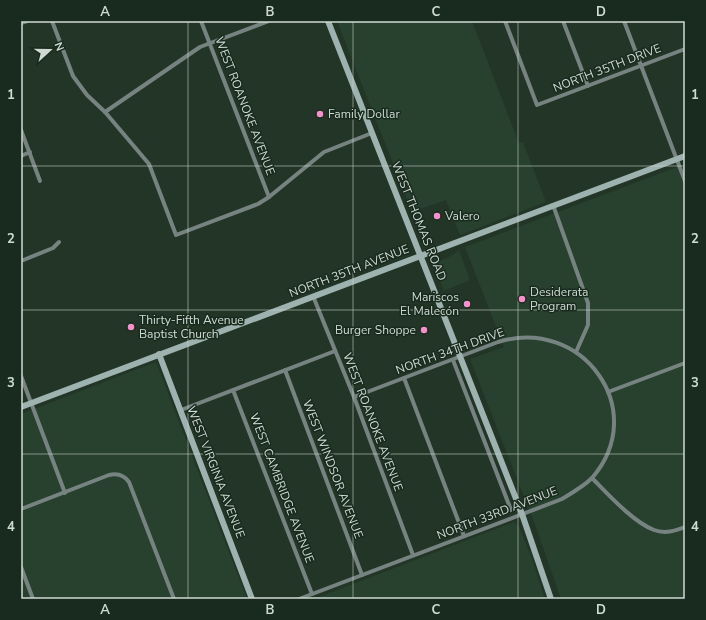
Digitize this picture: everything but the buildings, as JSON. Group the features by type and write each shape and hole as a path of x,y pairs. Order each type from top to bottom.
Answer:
{"main road":[{"name":"WEST THOMAS ROAD","path":"328,21 522,514 551,599"},
{"name":"NORTH 35TH AVENUE","path":"21,407 685,156"},
{"name":"WEST VIRGINIA AVENUE","path":"159,354 252,599"}],"street":[{"path":"21,23 27,21"},
{"path":"52,21 72,76 87,95 105,112 149,164 176,236 258,204 269,197 324,152 372,133"},
{"name":"WEST ROANOKE AVENUE","path":"201,21 269,197"},
{"path":"105,112 162,72 210,43 269,21"},
{"name":"NORTH 35TH DRIVE","path":"505,21 536,105 685,49"},
{"path":"563,21 588,86"},
{"path":"624,21 685,181"},
{"path":"21,130 40,181"},
{"path":"21,156 30,152"},
{"path":"553,205 588,303 588,325 576,352"},
{"path":"21,261 53,248 59,242"},
{"name":"WEST ROANOKE AVENUE","path":"314,296 354,397 413,555"},
{"name":"NORTH 34TH DRIVE","path":"354,397 498,342 525,337 563,344 576,352 593,366 608,392 613,407 612,439 607,453 592,478"},
{"path":"181,410 335,351"},
{"path":"453,360 511,510"},
{"path":"608,392 685,363"},
{"name":"WEST WINDSOR AVENUE","path":"285,370 362,575"},
{"path":"21,376 65,493"},
{"path":"404,378 464,536"},
{"name":"WEST CAMBRIDGE AVENUE","path":"233,390 312,594"},
{"path":"21,509 109,475 121,475 129,482 174,599"},
{"path":"592,478 642,523 655,530 673,532 685,527"},
{"name":"NORTH 33RD AVENUE","path":"298,599 562,499 592,478"},
{"path":"507,498 515,496"},
{"path":"21,567 33,599"}],"shaded area":[{"path":"337,21 472,21 519,143 523,142 546,202 460,235 446,200 412,212"},
{"path":"685,164 685,599 561,599 534,522 470,359 504,347 465,247"},
{"path":"459,250 470,280 444,291 435,268 436,263 453,255"},
{"path":"156,362 247,599 21,599 21,414"},
{"path":"514,522 519,527 531,556 545,599 314,599"}],"place":[{"name":"Family Dollar","path":"320,114"},
{"name":"Valero","path":"437,216"},
{"name":"Desiderata Program","path":"522,299"},
{"name":"Mariscos El Malecón","path":"467,304"},
{"name":"Thirty-Fifth Avenue Baptist Church","path":"131,327"},
{"name":"Burger Shoppe","path":"424,330"}]}
